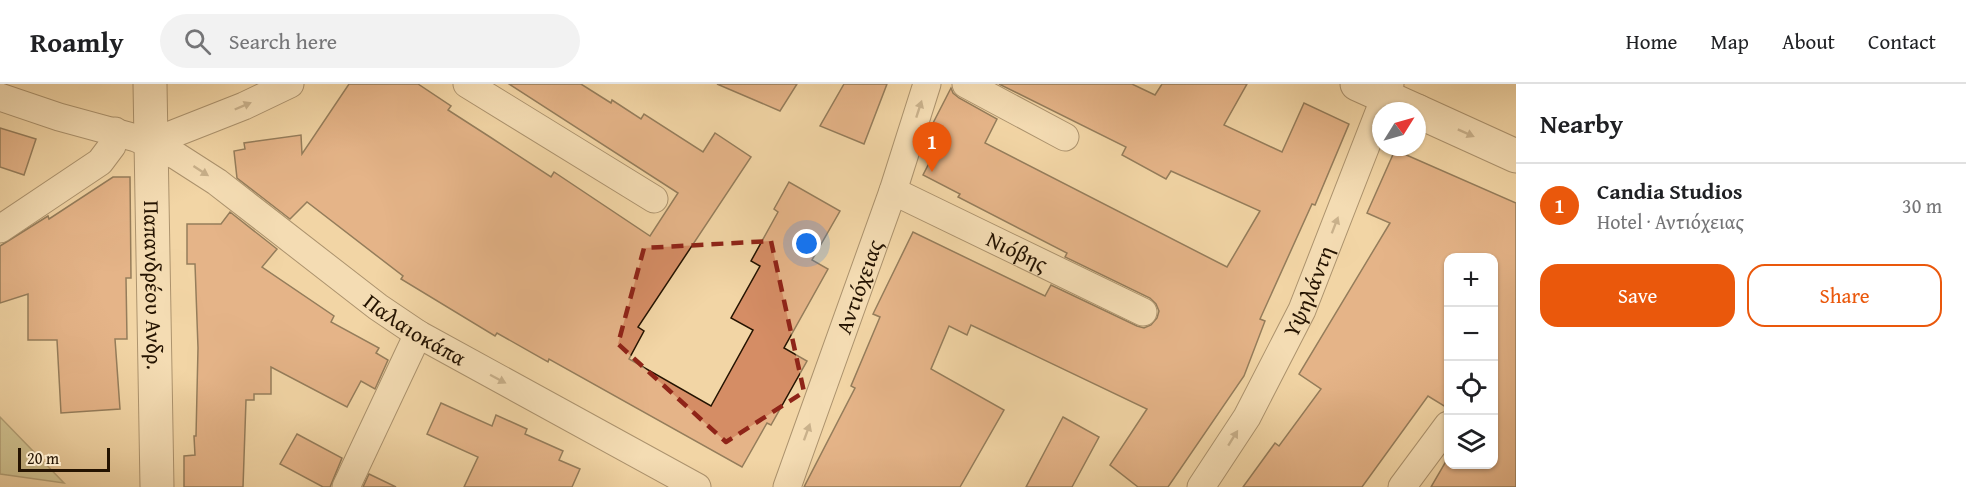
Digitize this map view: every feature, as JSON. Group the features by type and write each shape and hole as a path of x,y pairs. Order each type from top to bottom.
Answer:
{"street":[{"name":"Παπανδρέου Ανδρ.","path":"150,84 157,487"},
{"path":"150,143 244,106 290,84"},
{"path":"467,84 654,199"},
{"name":"Αντιόχειας","path":"788,487 893,191 927,84"},
{"path":"966,84 1065,137"},
{"path":"1378,88 1402,102"},
{"name":"Υψηλάντη","path":"1201,487 1247,417 1302,310 1378,88"},
{"name":"Παλαιοκάπα","path":"0,97 59,117 115,131 150,143 175,155 217,182 378,307 418,334 697,487"},
{"path":"1426,115 1516,156"},
{"path":"0,228 100,162 112,146 115,131"},
{"name":"Νιόβης","path":"893,191 1143,312"},
{"path":"346,487 418,334"},
{"path":"1402,487 1444,432"}],"highlighted area":[{"path":"771,241 804,392 726,442 618,344 644,248"}],"green space":[{"path":"0,417 64,483 0,474"}],"building":[{"path":"349,84 418,84 451,106 448,110 551,177 554,172 650,236 678,193 509,84 581,84 641,119 644,114 703,152 715,133 751,157 638,327 644,331 629,359 711,406 753,330 731,318 760,266 751,261 778,212 774,209 789,182 840,211 812,260 828,269 784,348 807,361 771,425 767,423 742,467 549,359 548,362 497,333 495,336 401,279 403,276 307,202 290,219 237,178 234,151 245,149 244,143 301,135 302,154"},
{"path":"717,84 797,84 780,111"},
{"path":"844,84 887,84 864,144 820,126"},
{"path":"999,84 1132,84 1155,95 1162,84 1247,84 1224,125 1282,152 1304,103 1349,124 1315,205 1312,204 1260,319 1265,321 1244,376 1168,487 1138,487 1110,465 1147,409 971,325 967,335 949,326 931,369 1004,410 960,487 804,487 855,388 851,386 880,317 873,314 913,232 1045,296 1051,285 1144,328 1151,325 1157,318 1159,311 1150,298 1065,257 1067,253 958,197 960,194 923,175 943,136 930,129 951,88 959,98 997,119 985,143 1227,267 1260,211 1171,171 1166,179 1122,155 1126,147"},
{"path":"0,128 36,139 24,175 0,167"},
{"path":"1392,156 1409,156 1516,203 1516,487 1431,487 1444,465 1444,469 1498,469 1498,253 1444,253 1444,406 1428,396 1362,487 1243,487 1275,443 1279,446 1321,389 1299,374 1390,223 1367,213"},
{"path":"113,177 130,177 131,278 126,278 127,339 115,339 120,409 61,413 57,340 28,340 28,294 0,303 0,246 48,216 49,219"},
{"path":"230,212 277,249 262,267 334,316 331,322 379,348 376,353 388,360 375,389 361,381 347,407 271,367 271,394 254,394 254,400 246,400 243,487 184,487 184,456 195,455 198,348 195,264 187,264 187,224 221,224"},
{"path":"441,403 492,426 496,415 527,429 525,434 563,451 559,460 580,469 572,487 464,487 478,457 427,434"},
{"path":"1063,417 1099,437 1072,487 1026,487"},
{"path":"297,434 342,458 330,487 323,487 280,464"},
{"path":"369,474 396,487 363,487"}],"place":[{"name":"Candia Studios","path":"932,172"}]}
